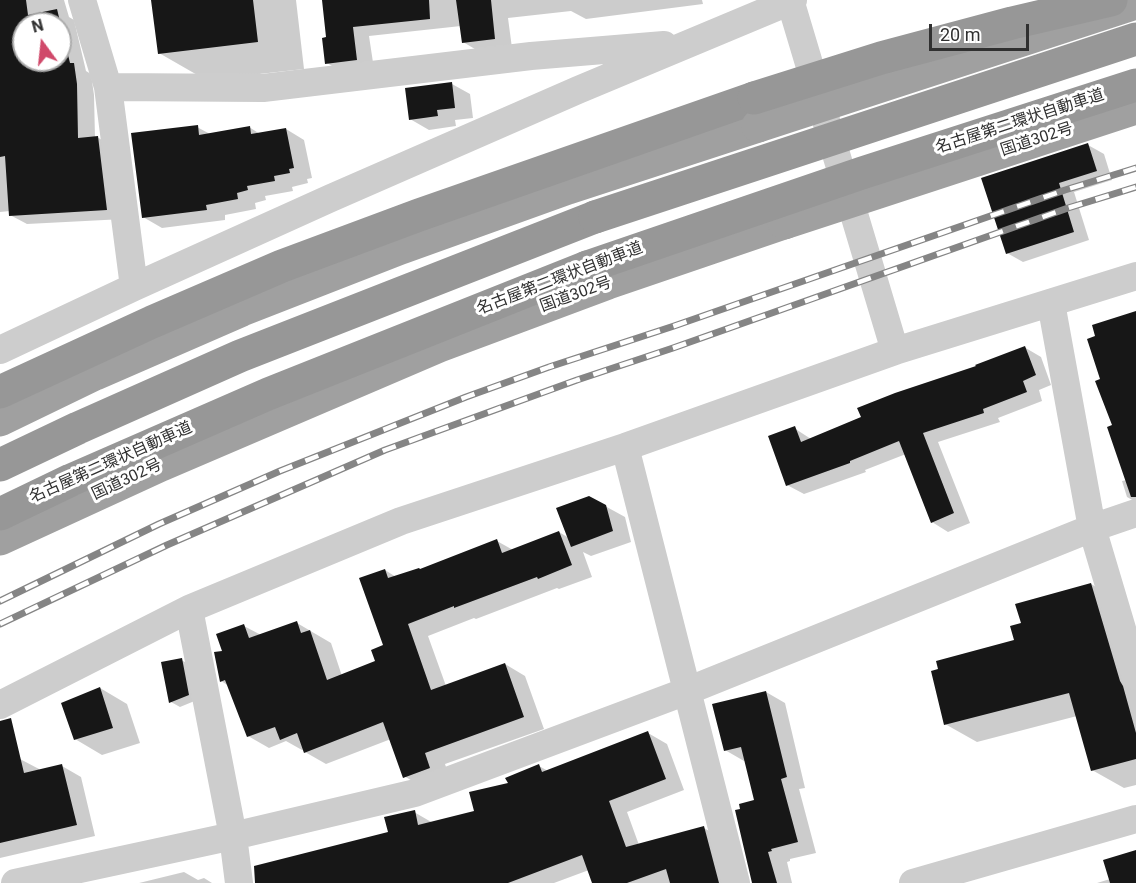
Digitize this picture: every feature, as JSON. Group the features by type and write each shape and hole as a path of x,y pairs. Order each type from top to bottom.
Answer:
{"highway":[{"path":"0,420 95,374 252,306 401,248 557,192 756,112 870,62 1012,23 1111,0"},
{"path":"0,392 152,322 282,266 419,215 756,112 1136,3"},
{"path":"0,465 240,356 595,217 1136,39"},
{"name":"名古屋第二環状自動車道","path":"0,514 71,480 268,394 587,267 862,173 1136,85"},
{"name":"国道302号","path":"0,539 171,460 439,346 608,283 1136,108"}],"street":[{"path":"82,0 108,87 134,287"},
{"path":"0,350 134,287 567,94 791,0 895,351"},
{"path":"108,87 263,88 531,56 690,43"},
{"path":"0,705 189,609 401,521 625,447 895,351 1136,276"},
{"path":"1051,303 1092,528 1136,676"},
{"path":"625,447 736,883"},
{"path":"15,883 233,836 415,793 687,691 1092,528 1136,513"},
{"path":"189,609 233,836 239,883"},
{"path":"913,883 1136,819"}],"building":[{"path":"0,0 26,0 28,12 12,12 12,72 72,72 72,63 74,63 77,84 78,138 98,136 107,210 9,216 5,156 0,157"},
{"path":"151,0 253,0 258,42 158,54"},
{"path":"322,0 429,0 430,19 353,27 357,60 325,64 322,38 326,37"},
{"path":"456,0 491,0 495,39 462,43"},
{"path":"57,9 58,12 42,12"},
{"path":"452,82 455,108 437,110 438,116 409,120 405,88"},
{"path":"198,125 199,135 250,126 251,134 286,128 294,168 289,169 290,173 274,176 275,181 247,186 248,190 237,193 238,199 206,205 207,210 142,218 131,133"},
{"path":"1088,143 1097,171 1059,183 1074,232 1006,254 981,178"},
{"path":"1136,311 1136,497 1131,497 1107,427 1112,425 1095,381 1100,379 1087,339 1095,336 1092,325"},
{"path":"1025,346 1036,375 1023,381 1027,392 983,409 984,413 923,433 954,513 931,523 899,441 850,461 850,463 786,486 768,436 795,426 801,442 861,417 857,408"},
{"path":"589,496 606,505 613,531 571,547 556,508"},
{"path":"559,531 572,565 408,624 431,690 505,663 524,717 425,753 430,768 403,778 383,722 304,753 297,733 280,740 275,727 247,737 225,680 220,682 214,652 222,651 216,634 244,624 249,638 297,621 301,633 310,630 327,680 375,661 371,650 383,645 359,578 385,569 388,578 420,569 497,539 502,553"},
{"path":"1091,583 1136,733 1136,759 1091,771 1069,693 944,725 931,671 938,669 936,661 1014,640 1010,626 1021,623 1015,604"},
{"path":"182,658 189,695 169,703 161,662"},
{"path":"100,687 113,728 74,740 61,703"},
{"path":"766,691 787,777 781,779 798,842 771,849 772,851 768,852 777,883 752,883 735,810 740,809 739,804 754,800 741,747 724,751 712,704"},
{"path":"11,718 24,773 62,764 77,825 0,843 0,721"},
{"path":"648,731 666,779 609,801 626,847 704,826 719,883 670,883 666,869 627,883 592,883 582,855 508,883 255,883 254,866 388,832 384,817 415,810 418,825 474,811 469,792 508,783 505,778 539,764 542,772"},
{"path":"1136,850 1136,883 1110,883 1103,860"}],"railway":[{"path":"0,601 159,524 280,471 466,397 1065,190 1136,168"},
{"path":"0,624 167,545 385,450 577,380 1068,208 1136,187"}]}
